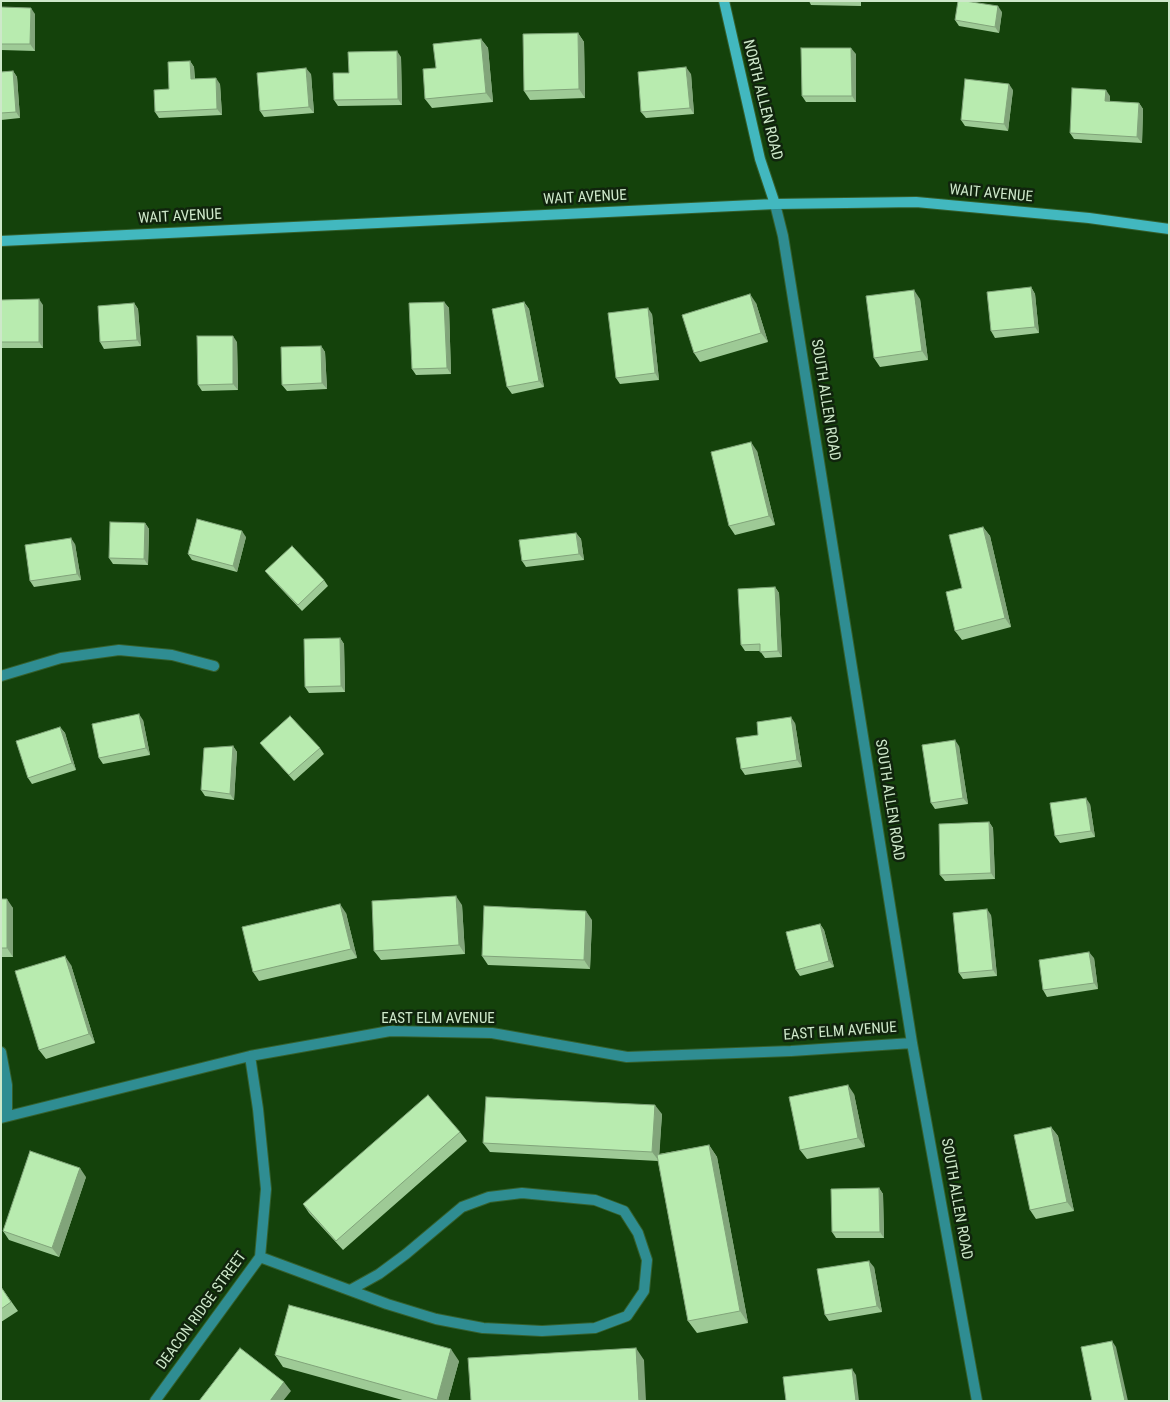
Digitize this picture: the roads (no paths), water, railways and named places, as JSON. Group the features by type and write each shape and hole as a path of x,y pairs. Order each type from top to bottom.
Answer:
{"main road":[{"name":"NORTH ALLEN ROAD","path":"724,1 760,159 775,204"},
{"name":"WAIT AVENUE","path":"1,241 775,204 916,202 1090,218 1169,229"}],"street":[{"name":"SOUTH ALLEN ROAD","path":"775,204 785,245 912,1043 977,1401"},
{"path":"1,676 61,658 119,650 172,655 214,666"},
{"name":"EAST ELM AVENUE","path":"4,1117 250,1056 390,1031 492,1032 627,1057 792,1051 912,1043"},
{"path":"1,1052 7,1085 4,1117"},
{"name":"DEACON RIDGE STREET","path":"155,1401 260,1257 266,1189 258,1109 250,1056"},
{"path":"260,1257 387,1304 428,1316 483,1328 542,1331 595,1328 627,1316 644,1291 647,1260 638,1233 624,1211 595,1200 522,1194 489,1197 462,1207 379,1274 352,1290"}]}
